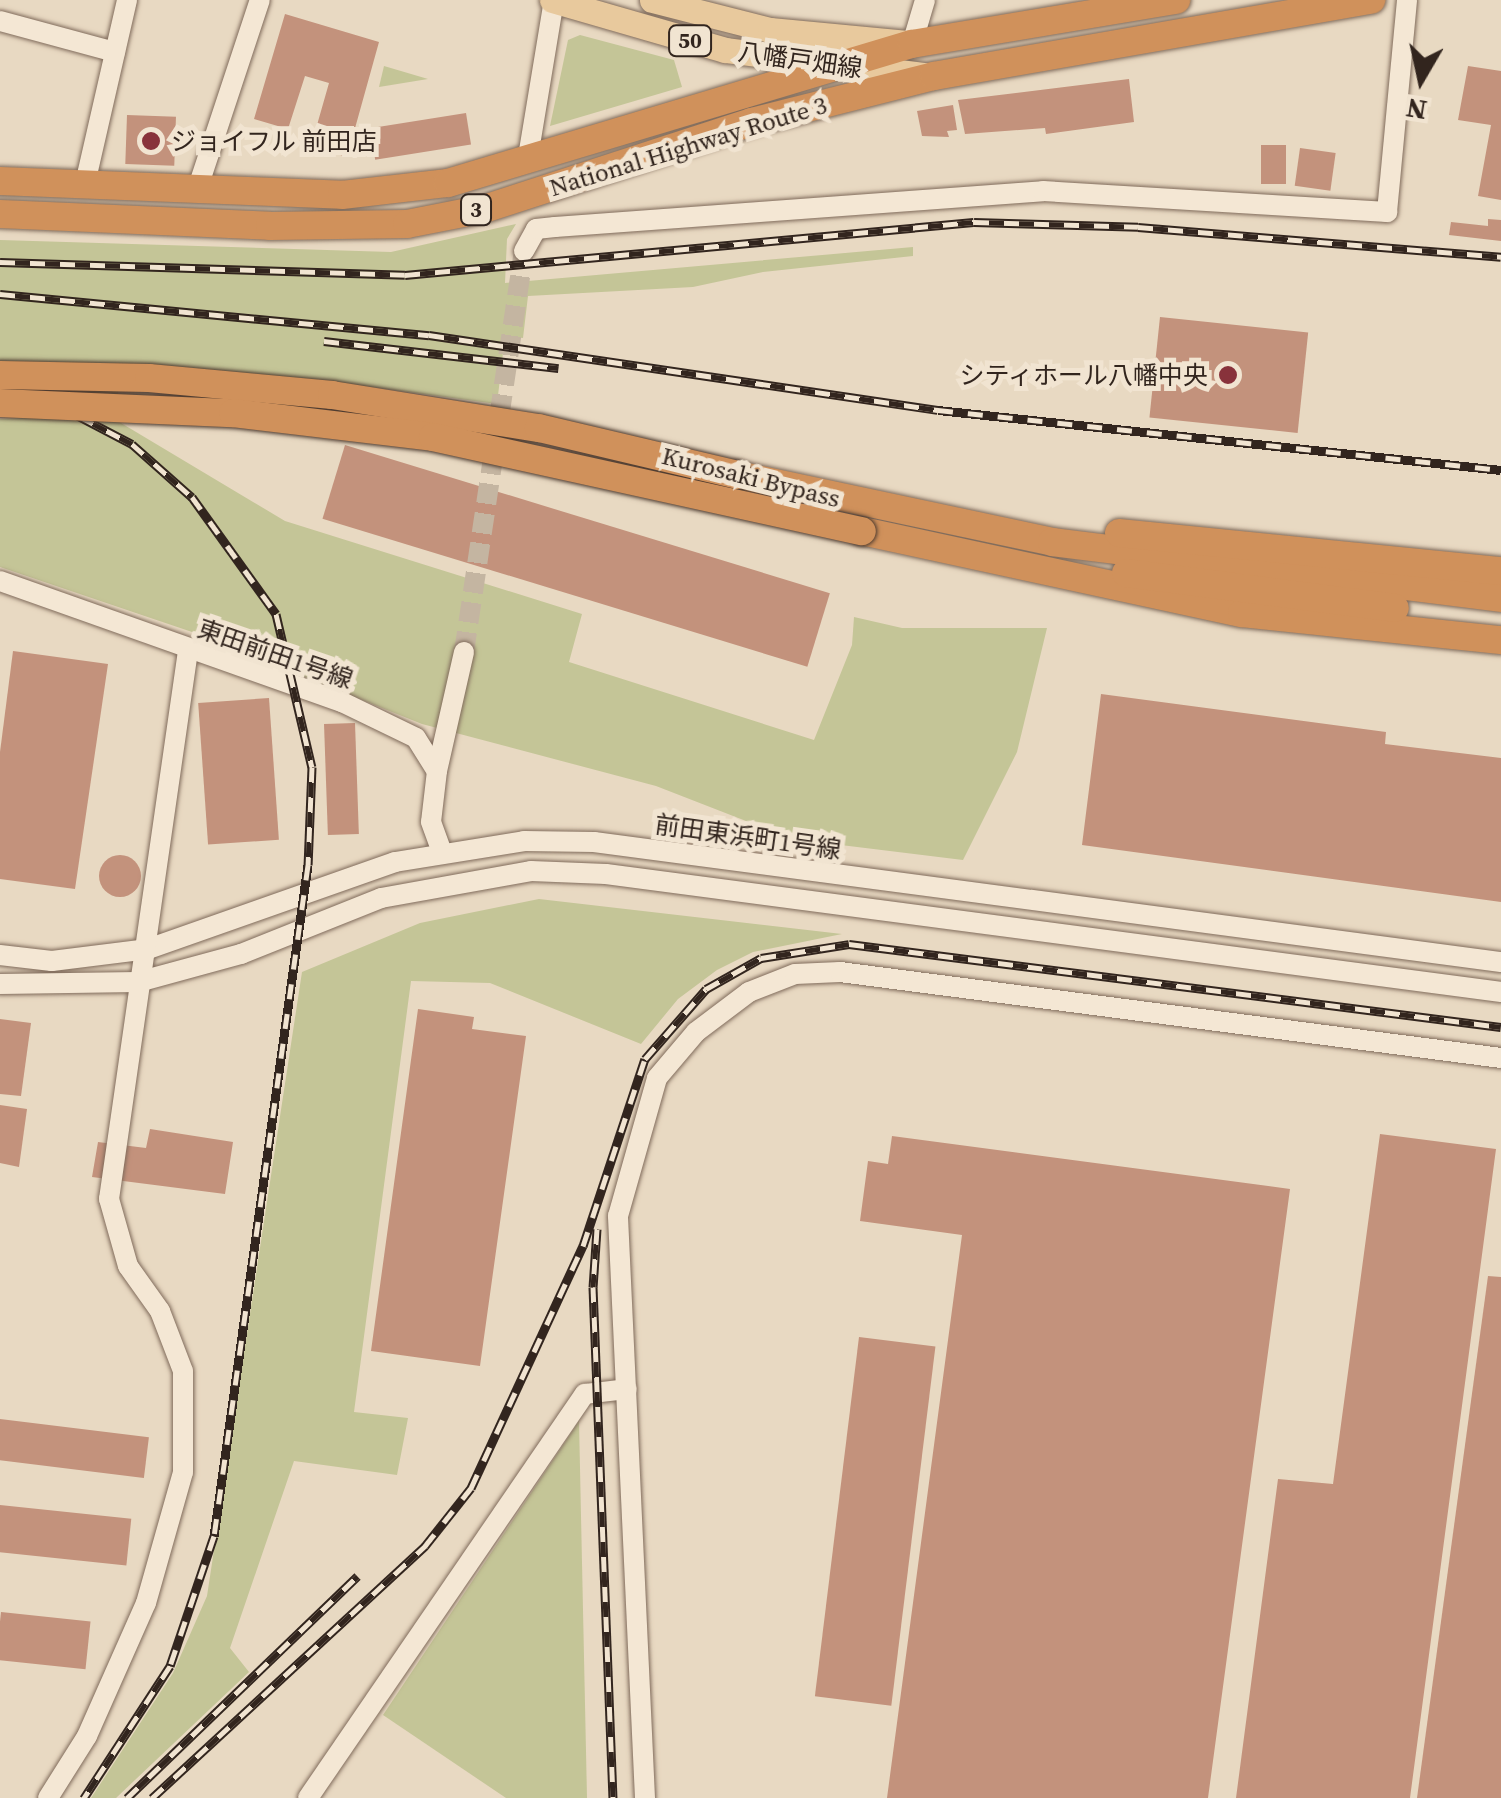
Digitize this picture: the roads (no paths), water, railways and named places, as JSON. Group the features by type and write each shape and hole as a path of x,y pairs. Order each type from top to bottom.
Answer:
{"highway":[{"name":"National Highway Route 3","path":"0,181 84,188 355,194 448,183 912,44 1176,0"},
{"name":"National Highway Route 3","path":"0,214 288,227 406,224 484,208 752,122 934,76 1370,0"},
{"name":"Kurosaki Bypass","path":"0,375 168,380 366,400 539,428 871,520 1501,598"},
{"name":"Kurosaki Bypass","path":"0,403 233,413 433,437 1207,586 1501,621"},
{"path":"871,520 1501,571"},
{"path":"871,520 1242,613 1396,626 1501,640"}],"main road":[{"name":"八幡戸畑線","path":"553,0 726,50 934,76"},
{"name":"八幡戸畑線","path":"652,0 694,6 770,30 912,44"}],"street":[{"path":"84,188 126,0"},
{"path":"196,190 260,0"},
{"path":"528,157 553,0"},
{"path":"912,44 925,0"},
{"path":"524,251 536,229 1043,191 1387,212 1407,0"},
{"path":"0,22 115,52"},
{"name":"東田前田1号線","path":"0,580 188,651 342,702 416,738 437,770"},
{"path":"48,1798 87,1736 146,1602 183,1472 184,1371 160,1311 128,1266 108,1199 138,982 148,949 188,651"},
{"path":"442,852 431,822 437,770 464,652"},
{"name":"前田東浜町1号線","path":"0,955 52,961 148,949 442,852 524,841 594,842 1501,962"},
{"path":"0,984 138,982 241,954 382,898 531,871 606,874 1501,992"},
{"path":"645,1798 618,1216 656,1078 709,1022 749,992 795,974 840,972 1501,1058"},
{"path":"308,1798 586,1394 627,1389"}],"tunnel":[{"path":"464,652 524,251"}],"railway":[{"path":"0,262 405,275 974,222 1138,227 1501,257"},
{"path":"0,294 429,335 938,410 1501,470"},
{"path":"324,341 558,368"},
{"path":"0,375 132,444 192,497 276,614 312,767 308,865 214,1536 170,1666 84,1798"},
{"path":"152,1798 425,1546 471,1488 583,1246 645,1059 706,989 761,958 849,944 1501,1027"},
{"path":"597,1229 593,1287 613,1798"},
{"path":"127,1798 358,1576"}],"place":[{"name":"ジョイフル 前田店","path":"151,141"},
{"name":"シティホール八幡中央","path":"1228,375"}]}
